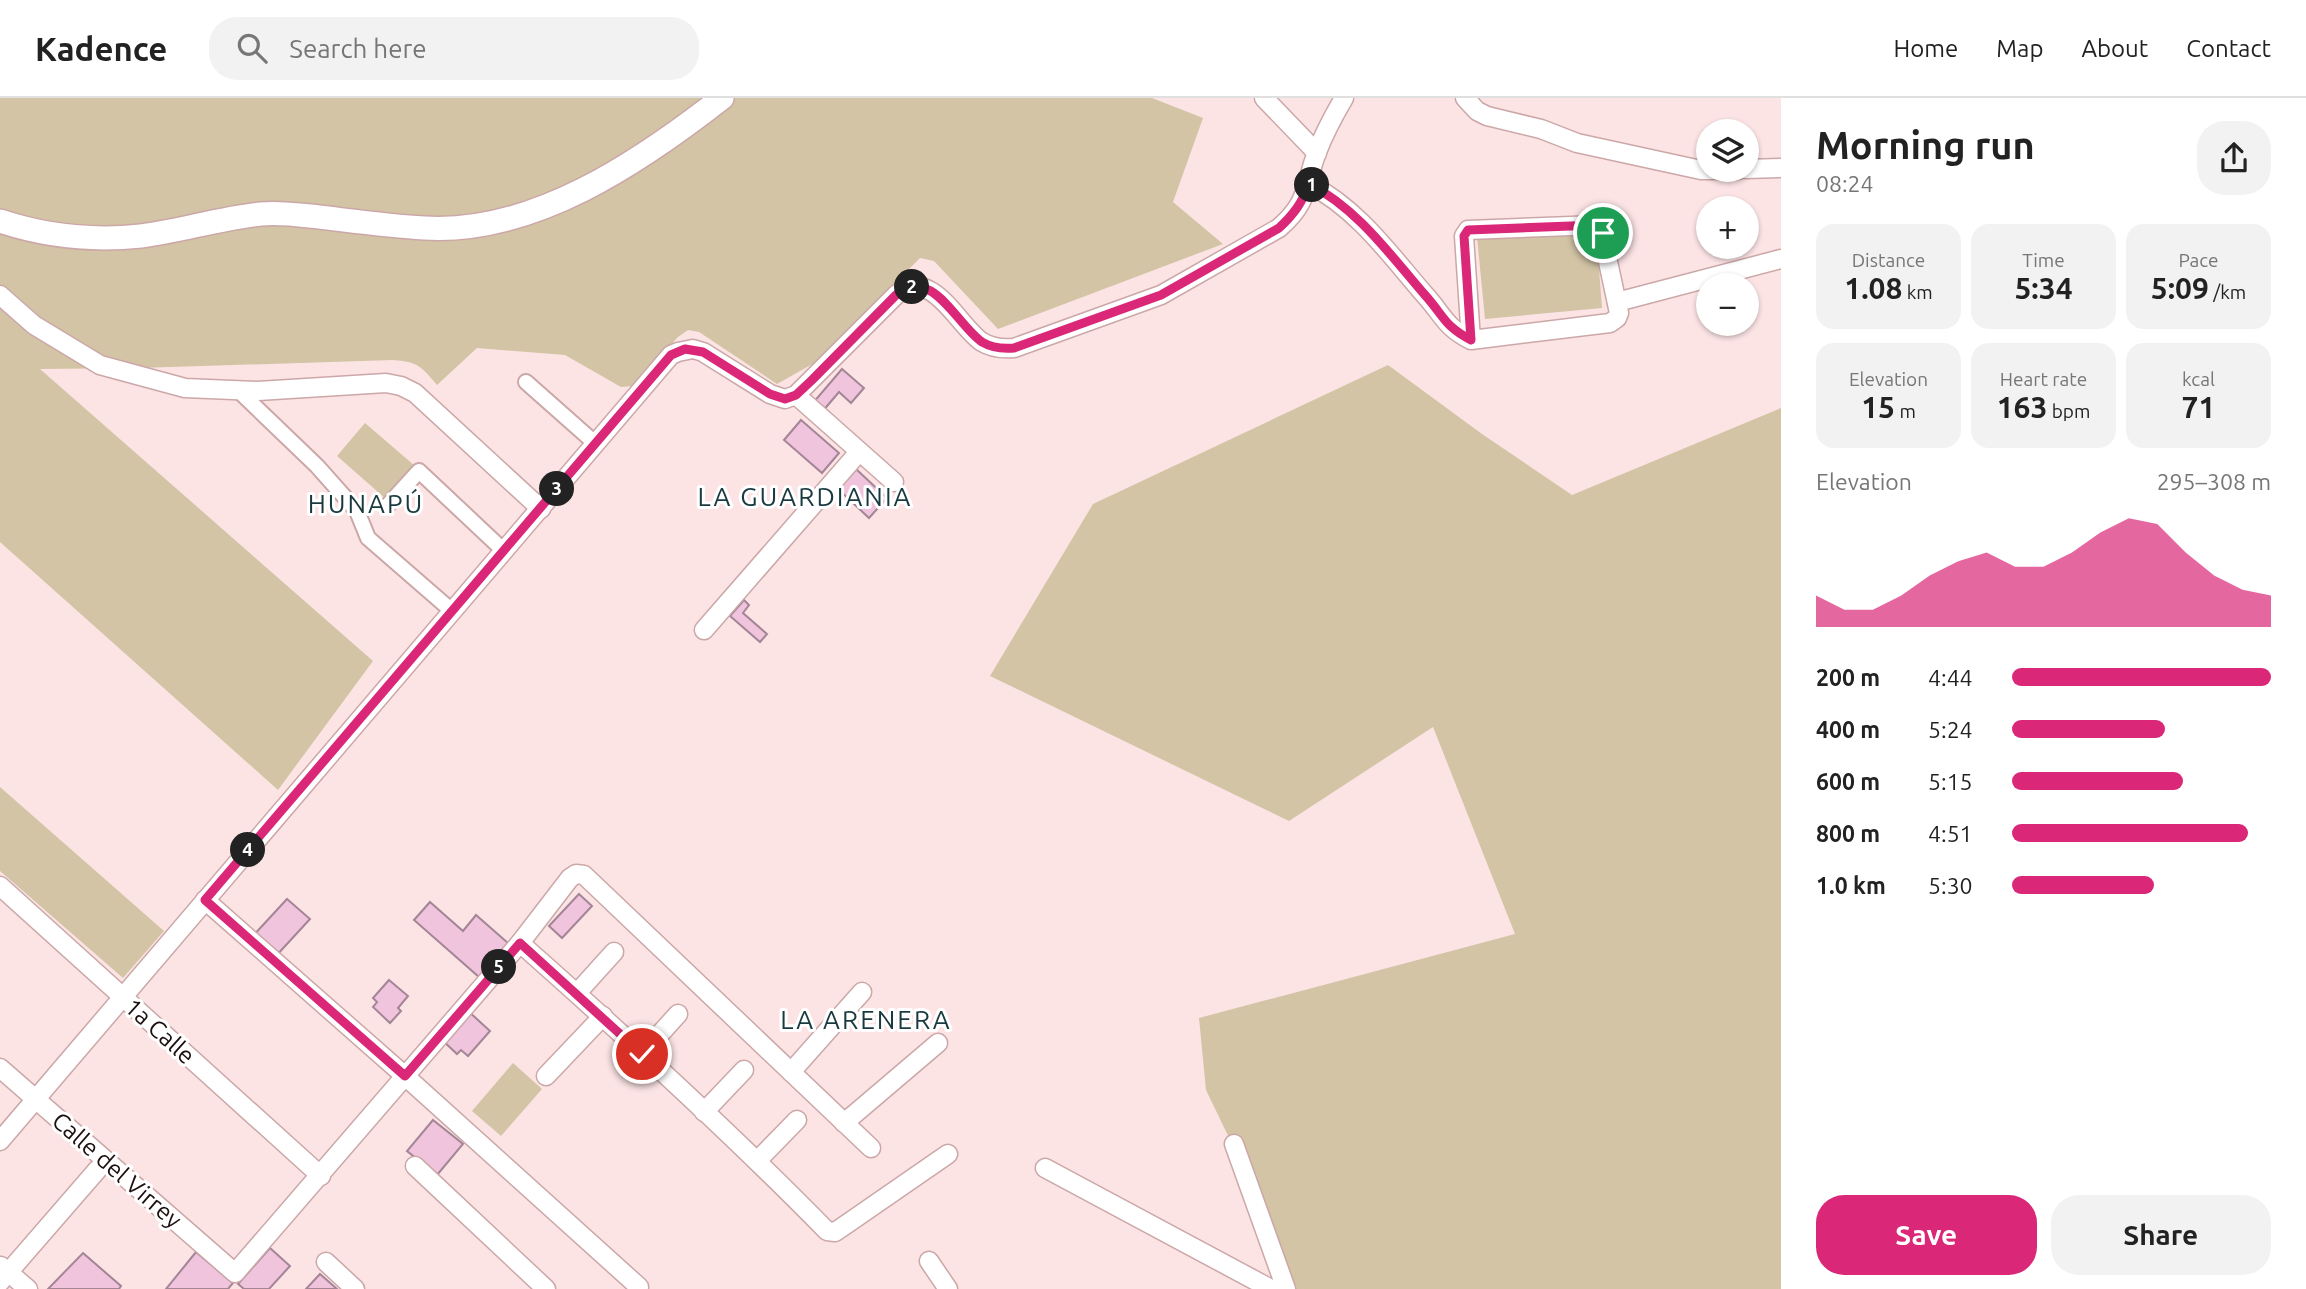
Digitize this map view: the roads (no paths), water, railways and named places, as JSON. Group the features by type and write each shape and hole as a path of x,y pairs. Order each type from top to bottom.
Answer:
{"street":[{"path":"0,221 37,231 100,238 139,236 264,213 426,229 505,221 560,201 666,142 722,98"},
{"path":"1264,98 1317,153"},
{"path":"0,1141 666,360 685,349 703,352 777,397 785,399 796,395 896,295 908,288 922,287 935,293 982,342 998,348 1014,348 1161,295 1279,228 1293,216 1302,203 1317,153 1344,98"},
{"path":"1465,98 1477,111 1487,116 1541,129 1577,143 1696,169"},
{"path":"1759,169 1781,168"},
{"path":"1309,184 1329,194 1366,228 1430,300 1452,330 1471,340 1610,323 1617,318 1619,313 1603,233 1597,225 1468,230 1464,236 1471,340"},
{"path":"1617,302 1781,259"},
{"path":"0,295 34,325 100,365 185,388 239,391 386,383 401,386 415,393 541,509"},
{"path":"526,382 596,444"},
{"path":"239,391 317,466 356,510 368,538 452,611"},
{"path":"796,395 894,482"},
{"path":"704,630 859,452"},
{"path":"388,505 419,471 504,551"},
{"path":"321,1176 576,874 584,875 871,1148"},
{"name":"1a Calle","path":"0,886 321,1176"},
{"path":"205,900 639,1287"},
{"path":"520,943 603,1016 827,1231 835,1232 948,1154"},
{"path":"576,993 614,951"},
{"path":"791,1072 862,992"},
{"path":"642,1054 678,1014"},
{"path":"546,1076 603,1016"},
{"path":"844,1123 938,1043"},
{"name":"Calle del Virrey","path":"0,1068 235,1273 321,1176"},
{"path":"704,1112 744,1070"},
{"path":"757,1161 797,1120"},
{"path":"1234,1144 1286,1289"},
{"path":"415,1167 546,1289"},
{"path":"1045,1168 1270,1289"},
{"path":"28,1289 3,1273 98,1169"},
{"path":"929,1261 948,1289"},
{"path":"326,1262 355,1289"}],"district":[{"name":"LA GUARDIANIA","path":"805,496"},
{"name":"HUNAPÚ","path":"366,503"},
{"name":"LA ARENERA","path":"866,1019"}]}
